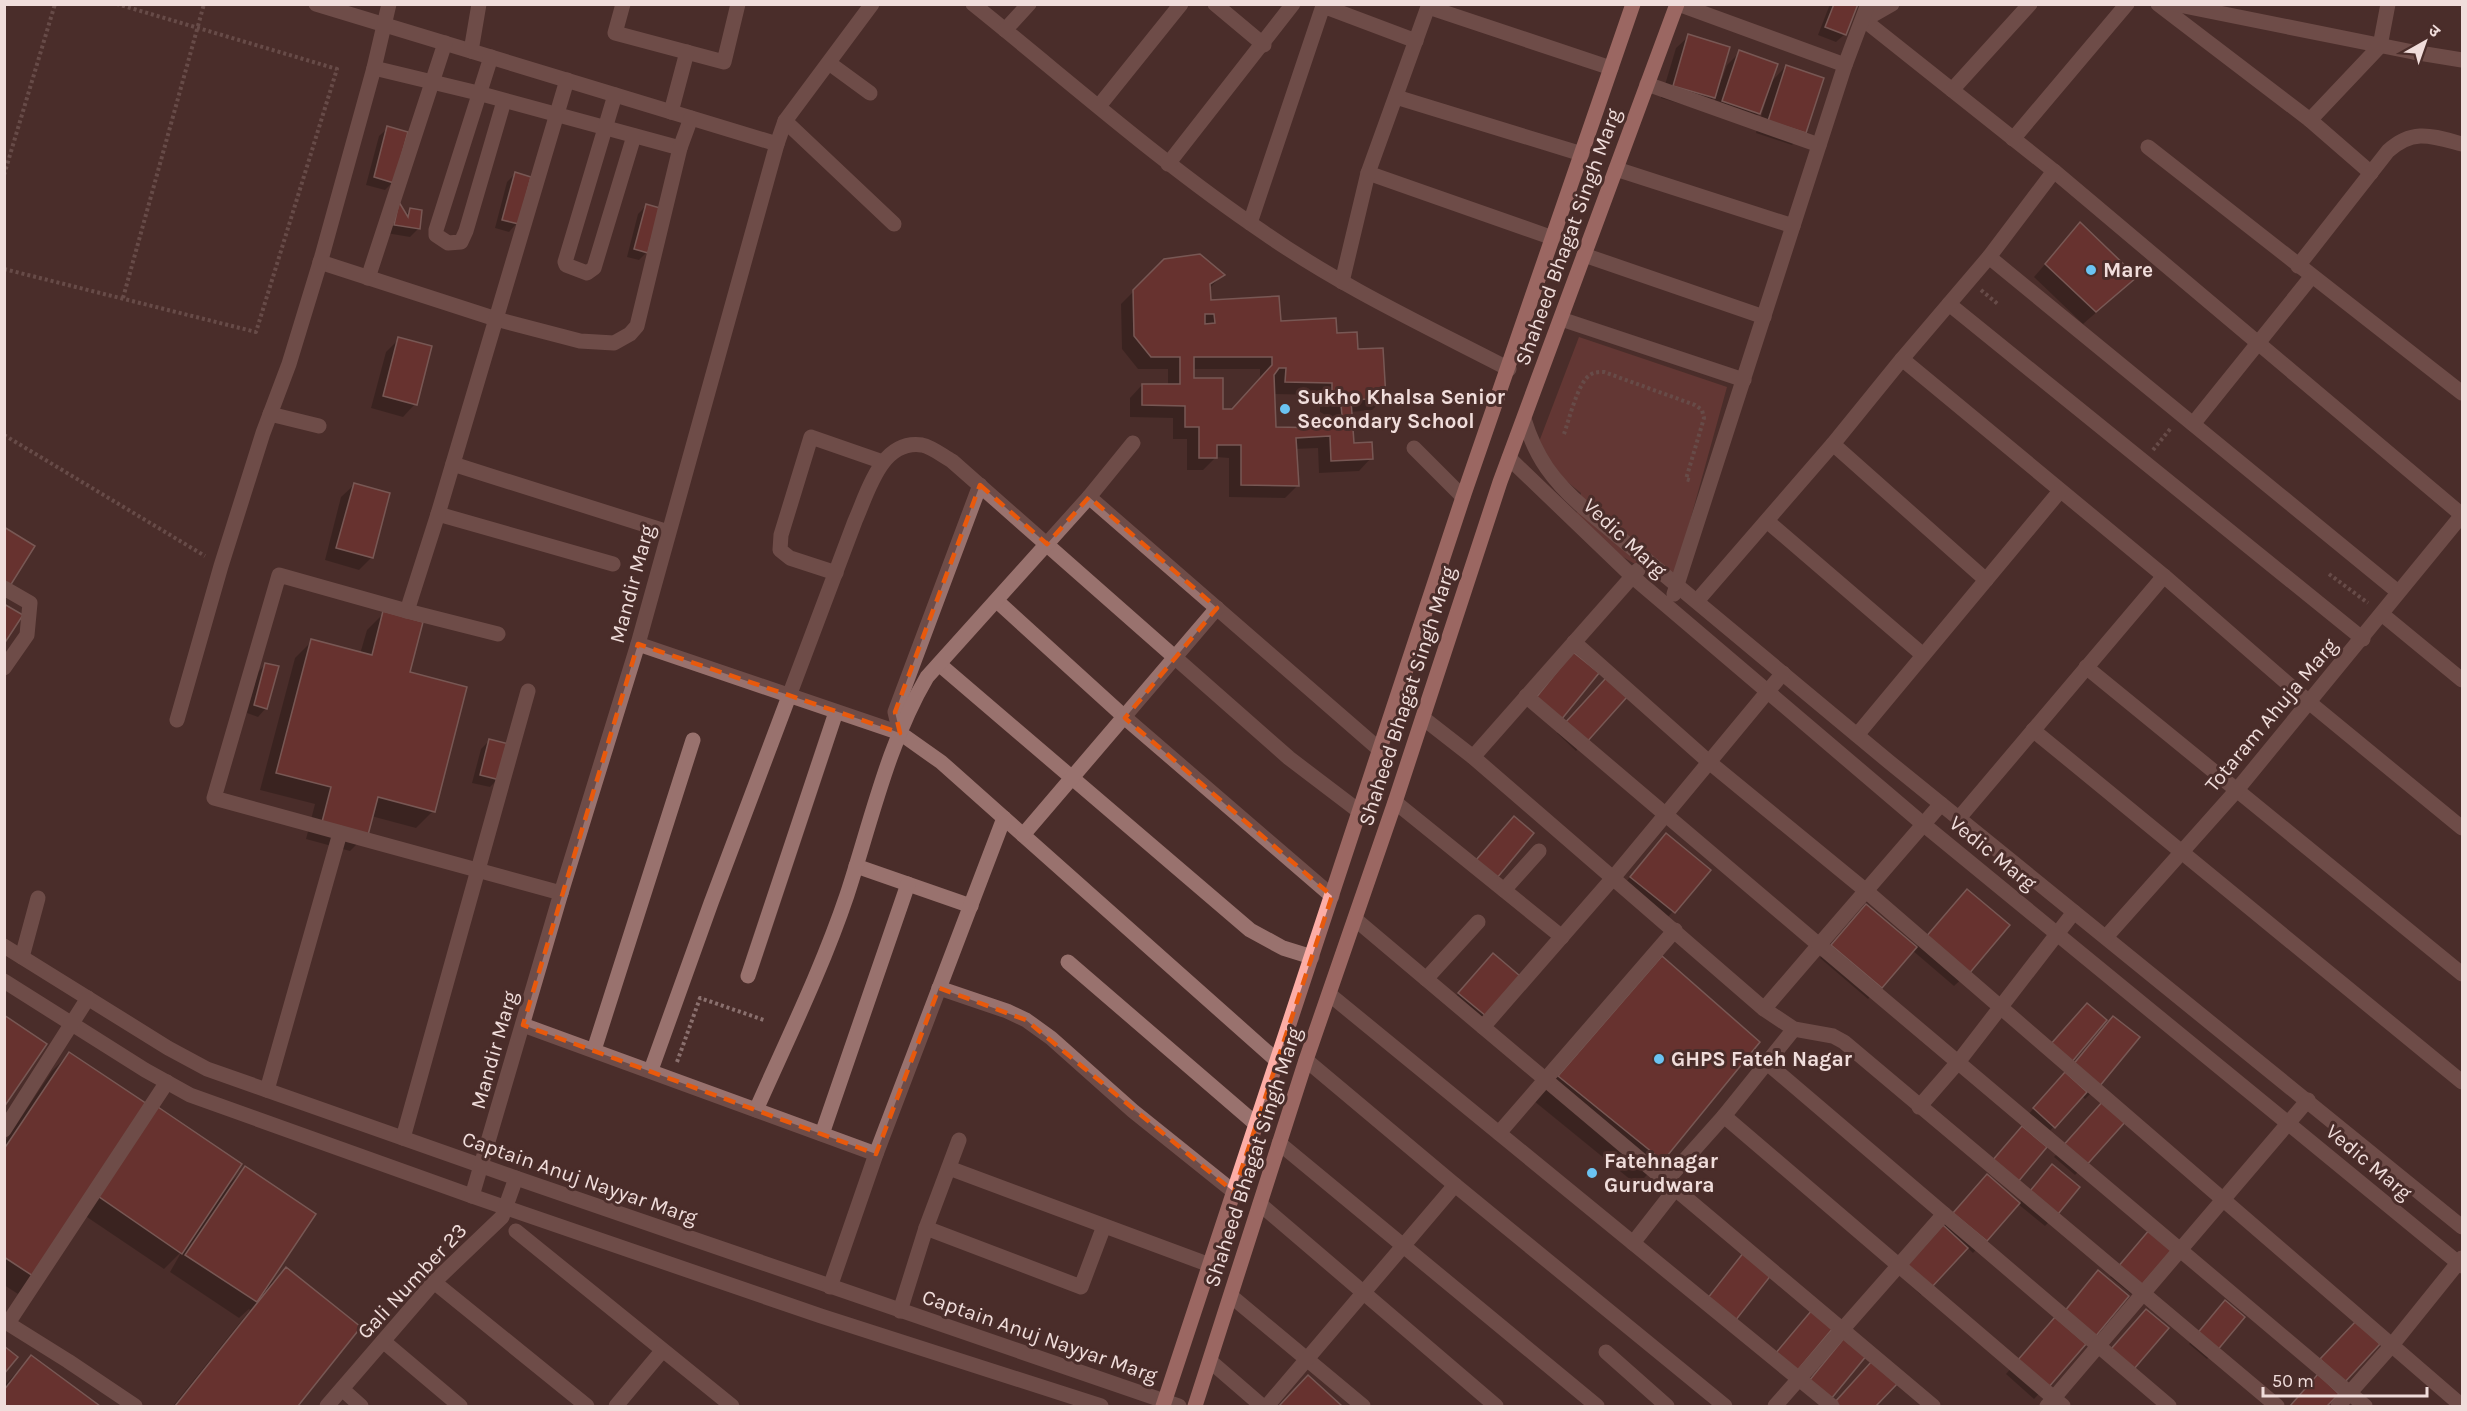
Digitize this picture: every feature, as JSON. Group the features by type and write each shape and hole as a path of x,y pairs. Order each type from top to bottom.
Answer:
{"main road":[{"name":"Shaheed Bhagat Singh Marg","path":"1169,1405 1210,1265 1276,1060 1463,497 1633,4"},
{"name":"Shaheed Bhagat Singh Marg","path":"1195,1407 1306,1060 1395,802 1509,458 1678,4"}],"street":[{"path":"177,720 221,566 270,414 289,364 320,262 374,68 388,4"},
{"path":"471,51 479,4"},
{"path":"623,4 615,33 724,62 738,4"},
{"name":"Mandir Marg","path":"472,1196 561,893 638,644 777,144 785,122 872,4"},
{"path":"973,4 1168,164 1250,223 1342,282 1509,369"},
{"path":"1005,30 1029,4"},
{"path":"1099,106 1181,4"},
{"path":"1215,4 1264,45"},
{"path":"1168,164 1264,45 1293,4"},
{"path":"1678,4 1845,65"},
{"path":"1667,606 1678,586 1845,65 1864,21 1868,4"},
{"path":"1864,21 1892,4"},
{"path":"1952,90 2030,4"},
{"path":"2013,139 2127,4"},
{"path":"2158,4 2310,120 2371,173"},
{"path":"2174,4 2380,46 2463,60"},
{"path":"2310,120 2380,46 2388,4"},
{"path":"325,6 777,144"},
{"path":"1250,223 1323,6 1416,41"},
{"path":"1342,282 1368,172 1429,6 1611,69"},
{"path":"1864,21 2054,171 2463,515"},
{"path":"368,278 445,44"},
{"path":"672,112 687,52"},
{"path":"491,57 436,230 439,239 448,243 461,242 466,231 504,101"},
{"path":"829,63 870,93"},
{"path":"374,68 478,93 680,148"},
{"path":"407,611 567,80"},
{"path":"1647,84 1819,145"},
{"path":"615,95 566,265 587,273 594,268 634,136"},
{"path":"1396,97 1582,154"},
{"path":"320,262 496,319 580,341 614,343 630,334 637,326 680,148 691,118"},
{"path":"785,122 894,224"},
{"path":"2298,266 2371,173 2401,140 2416,135 2463,144"},
{"path":"2148,147 2463,393"},
{"path":"1616,169 1793,226"},
{"path":"1697,602 1989,257 2054,171"},
{"path":"1368,172 1553,238"},
{"path":"1584,255 1764,317"},
{"path":"1989,257 2398,592"},
{"path":"2193,424 2312,276"},
{"path":"1949,304 2363,639"},
{"path":"1561,319 1744,380"},
{"path":"1902,359 2164,576 2310,703 2463,828"},
{"path":"270,414 319,426"},
{"name":"Vedic Marg","path":"1524,419 1533,446 1564,491 1941,804 2463,1227"},
{"path":"836,573 790,558 780,550 781,535 812,437 884,462"},
{"path":"756,1110 806,998 856,866 900,733 927,677 1089,497 1133,443"},
{"path":"1833,444 1986,580"},
{"path":"651,1070 855,521 884,462 892,451 924,445 952,461 1289,758 1360,812"},
{"path":"1414,448 1463,497"},
{"name":"Vedic Marg","path":"1509,458 1633,577 1923,824 2461,1263"},
{"path":"453,464 669,532"},
{"path":"900,733 895,712 980,485"},
{"path":"1857,735 2060,491"},
{"path":"1089,497 1380,750"},
{"path":"438,514 613,564"},
{"name":"Totaram Ahuja Marg","path":"2106,937 2181,850 2236,791 2463,515"},
{"path":"1767,521 1923,655"},
{"path":"1473,757 1647,560"},
{"path":"498,634 279,575 214,798 561,893"},
{"path":"1959,818 2164,576"},
{"path":"4,588 30,603 27,635 4,668"},
{"path":"997,601 1125,718 1332,896"},
{"path":"1023,835 1217,608"},
{"path":"2383,615 2463,680"},
{"path":"1574,642 1709,762 1865,890 2462,1407"},
{"path":"638,644 900,733 941,762 1276,1060"},
{"path":"939,664 1250,930 1283,948 1312,957"},
{"path":"2086,667 2463,974"},
{"path":"1483,1028 1613,878 1783,673"},
{"path":"403,1138 528,692"},
{"path":"1527,696 2365,1407"},
{"path":"748,976 836,712"},
{"path":"1423,718 1473,757 1764,1009 1794,1029 1833,1036 1844,1042 2277,1407"},
{"path":"2033,730 2463,1082"},
{"path":"594,1050 693,740"},
{"path":"1395,802 1562,937"},
{"path":"1764,1009 1941,804"},
{"path":"830,1287 876,1154 1004,818"},
{"path":"267,1090 340,833"},
{"path":"1504,890 1539,851"},
{"path":"856,866 971,906"},
{"path":"822,1134 908,884"},
{"path":"22,957 38,898"},
{"path":"1919,1107 1959,1061 2074,912"},
{"path":"1354,919 1844,1329 1933,1407"},
{"path":"1426,979 1478,922"},
{"path":"1499,1133 1675,930"},
{"name":"Captain Anuj Nayyar Marg","path":"4,946 168,1048 207,1069 1169,1405"},
{"path":"1068,962 1256,1124"},
{"path":"4,981 190,1095 506,1208 1066,1401 1101,1407"},
{"path":"939,988 1007,1011 1026,1020 1051,1038 1133,1111 1234,1192"},
{"path":"1329,994 1832,1407"},
{"path":"4,1131 88,998"},
{"path":"523,1025 671,1077 876,1154"},
{"path":"1633,1243 1671,1184 1794,1029"},
{"path":"1306,1060 1725,1407"},
{"path":"1766,1062 2169,1407"},
{"path":"135,1407 6,1322 167,1082"},
{"path":"1724,1116 1900,1266 2055,1404 2143,1294 2308,1100"},
{"path":"900,1311 926,1228 959,1140"},
{"path":"1279,1143 1597,1407"},
{"path":"949,1168 1210,1265"},
{"name":"Gali Number 23","path":"327,1407 434,1282 502,1216 516,1178"},
{"path":"1267,1407 1455,1185"},
{"path":"1260,1204 1496,1407"},
{"path":"1776,1407 1944,1214"},
{"path":"926,1228 1081,1287 1104,1226"},
{"path":"516,1230 732,1407"},
{"path":"2338,1407 2461,1263"},
{"path":"434,1282 587,1407"},
{"path":"1231,1296 1363,1407"},
{"path":"383,1341 460,1407"},
{"path":"616,1407 662,1351"},
{"path":"1606,1352 1667,1407"},
{"path":"1210,1361 1262,1407"},
{"path":"342,1389 361,1407"}],"path":[{"path":"4,175 55,4"},
{"path":"4,269 256,332 337,69 117,4"},
{"path":"123,298 204,4"},
{"path":"1993,312 1999,305"},
{"path":"1564,434 1580,389 1588,376 1596,372 1604,372 1695,405 1702,410 1704,418 1686,479"},
{"path":"2149,455 2176,422"},
{"path":"4,435 221,566"},
{"path":"2329,574 2383,615"},
{"path":"671,1077 700,998 764,1020"}],"highlighted area":[{"path":"980,485 1047,544 1089,497 1217,608 1125,718 1332,896 1234,1192 1026,1020 939,988 876,1154 523,1025 638,644 900,733 895,712"}],"shaded area":[{"path":"1579,337 1727,387 1672,586 1574,528 1581,493 1534,455"}],"building":[{"path":"1834,4 1858,4 1846,35 1825,27"},
{"path":"1688,34 1730,47 1715,98 1673,86"},
{"path":"1739,50 1778,64 1760,114 1722,101"},
{"path":"1786,65 1824,78 1806,133 1768,121"},
{"path":"387,126 408,132 394,183 374,177"},
{"path":"515,172 531,177 519,224 502,220"},
{"path":"399,202 408,217 410,208 422,210 420,229 394,225"},
{"path":"646,204 660,208 648,253 634,249"},
{"name":"Mare","path":"2080,222 2137,277 2096,312 2045,264"},
{"path":"1200,254 1225,275 1210,284 1211,300 1279,296 1281,321 1336,318 1337,333 1357,332 1358,349 1383,348 1386,398 1351,400 1354,443 1372,442 1373,459 1331,461 1330,436 1296,438 1299,486 1241,485 1241,445 1217,445 1217,458 1199,458 1199,427 1185,427 1185,406 1142,405 1142,384 1180,384 1180,357 1151,357 1134,336 1133,290 1164,259","holes":["1205,314 1214,314 1215,323 1205,324","1194,357 1272,357 1272,365 1232,409 1223,409 1223,378 1194,378","1279,368 1286,368 1285,382 1332,383 1332,399 1341,405 1342,415 1328,428 1276,427 1274,375"]},
{"path":"398,337 432,346 417,405 383,396"},
{"path":"354,483 390,493 373,558 336,548"},
{"path":"4,527 35,546 10,586 4,582"},
{"path":"4,604 23,615 4,644"},
{"path":"383,611 423,622 410,672 467,687 435,812 378,797 368,835 322,822 331,787 276,773 311,639 372,655"},
{"path":"1573,652 1599,673 1561,720 1535,699"},
{"path":"265,663 279,666 267,709 254,705"},
{"path":"1606,678 1627,697 1586,743 1564,724"},
{"path":"489,739 509,744 500,780 480,775"},
{"path":"1514,816 1534,833 1497,878 1476,860"},
{"path":"1666,833 1711,870 1675,913 1630,877"},
{"path":"1967,889 2010,925 1968,975 1925,938"},
{"path":"1866,904 1917,947 1882,988 1831,945"},
{"path":"1493,953 1520,976 1486,1016 1458,993"},
{"name":"GHPS Fateh Nagar","path":"1662,956 1760,1042 1663,1161 1558,1076"},
{"path":"2087,1003 2107,1020 2071,1063 2050,1045"},
{"path":"4,1015 47,1044 4,1107"},
{"path":"2113,1016 2140,1037 2099,1087 2072,1066"},
{"path":"69,1052 150,1106 36,1278 4,1257 4,1149"},
{"path":"2065,1072 2087,1092 2055,1128 2033,1108"},
{"path":"2103,1101 2126,1121 2084,1168 2061,1148"},
{"path":"155,1105 242,1164 182,1254 95,1194"},
{"path":"2022,1126 2047,1147 2018,1182 1992,1161"},
{"path":"2052,1164 2080,1187 2054,1219 2026,1196"},
{"path":"245,1166 316,1214 257,1302 185,1255"},
{"path":"1987,1174 2020,1203 1987,1241 1953,1213"},
{"path":"1943,1225 1968,1248 1931,1288 1906,1266"},
{"path":"2150,1229 2173,1249 2140,1287 2117,1268"},
{"path":"1744,1252 1772,1274 1735,1321 1707,1299"},
{"path":"286,1267 361,1327 298,1406 175,1406"},
{"path":"2098,1270 2129,1296 2095,1337 2064,1312"},
{"path":"2225,1300 2245,1317 2216,1352 2196,1335"},
{"path":"2146,1309 2169,1328 2134,1369 2111,1349"},
{"path":"1812,1310 1833,1328 1796,1372 1775,1354"},
{"path":"2055,1317 2086,1344 2048,1388 2017,1361"},
{"path":"2356,1321 2380,1344 2345,1382 2320,1359"},
{"path":"1845,1337 1867,1355 1831,1399 1809,1381"},
{"path":"4,1346 18,1357 4,1374"},
{"path":"31,1355 100,1406 4,1406 4,1390"},
{"path":"1872,1361 1897,1384 1876,1406 1840,1406 1835,1402"},
{"path":"2318,1374 2339,1394 2327,1406 2290,1406"},
{"path":"1308,1375 1342,1406 1279,1406"}],"place":[{"name":"Mare","path":"2091,270"},
{"name":"Sukho Khalsa Senior Secondary School","path":"1285,409"},
{"name":"GHPS Fateh Nagar","path":"1659,1059"},
{"name":"Fatehnagar Gurudwara","path":"1592,1173"}]}
